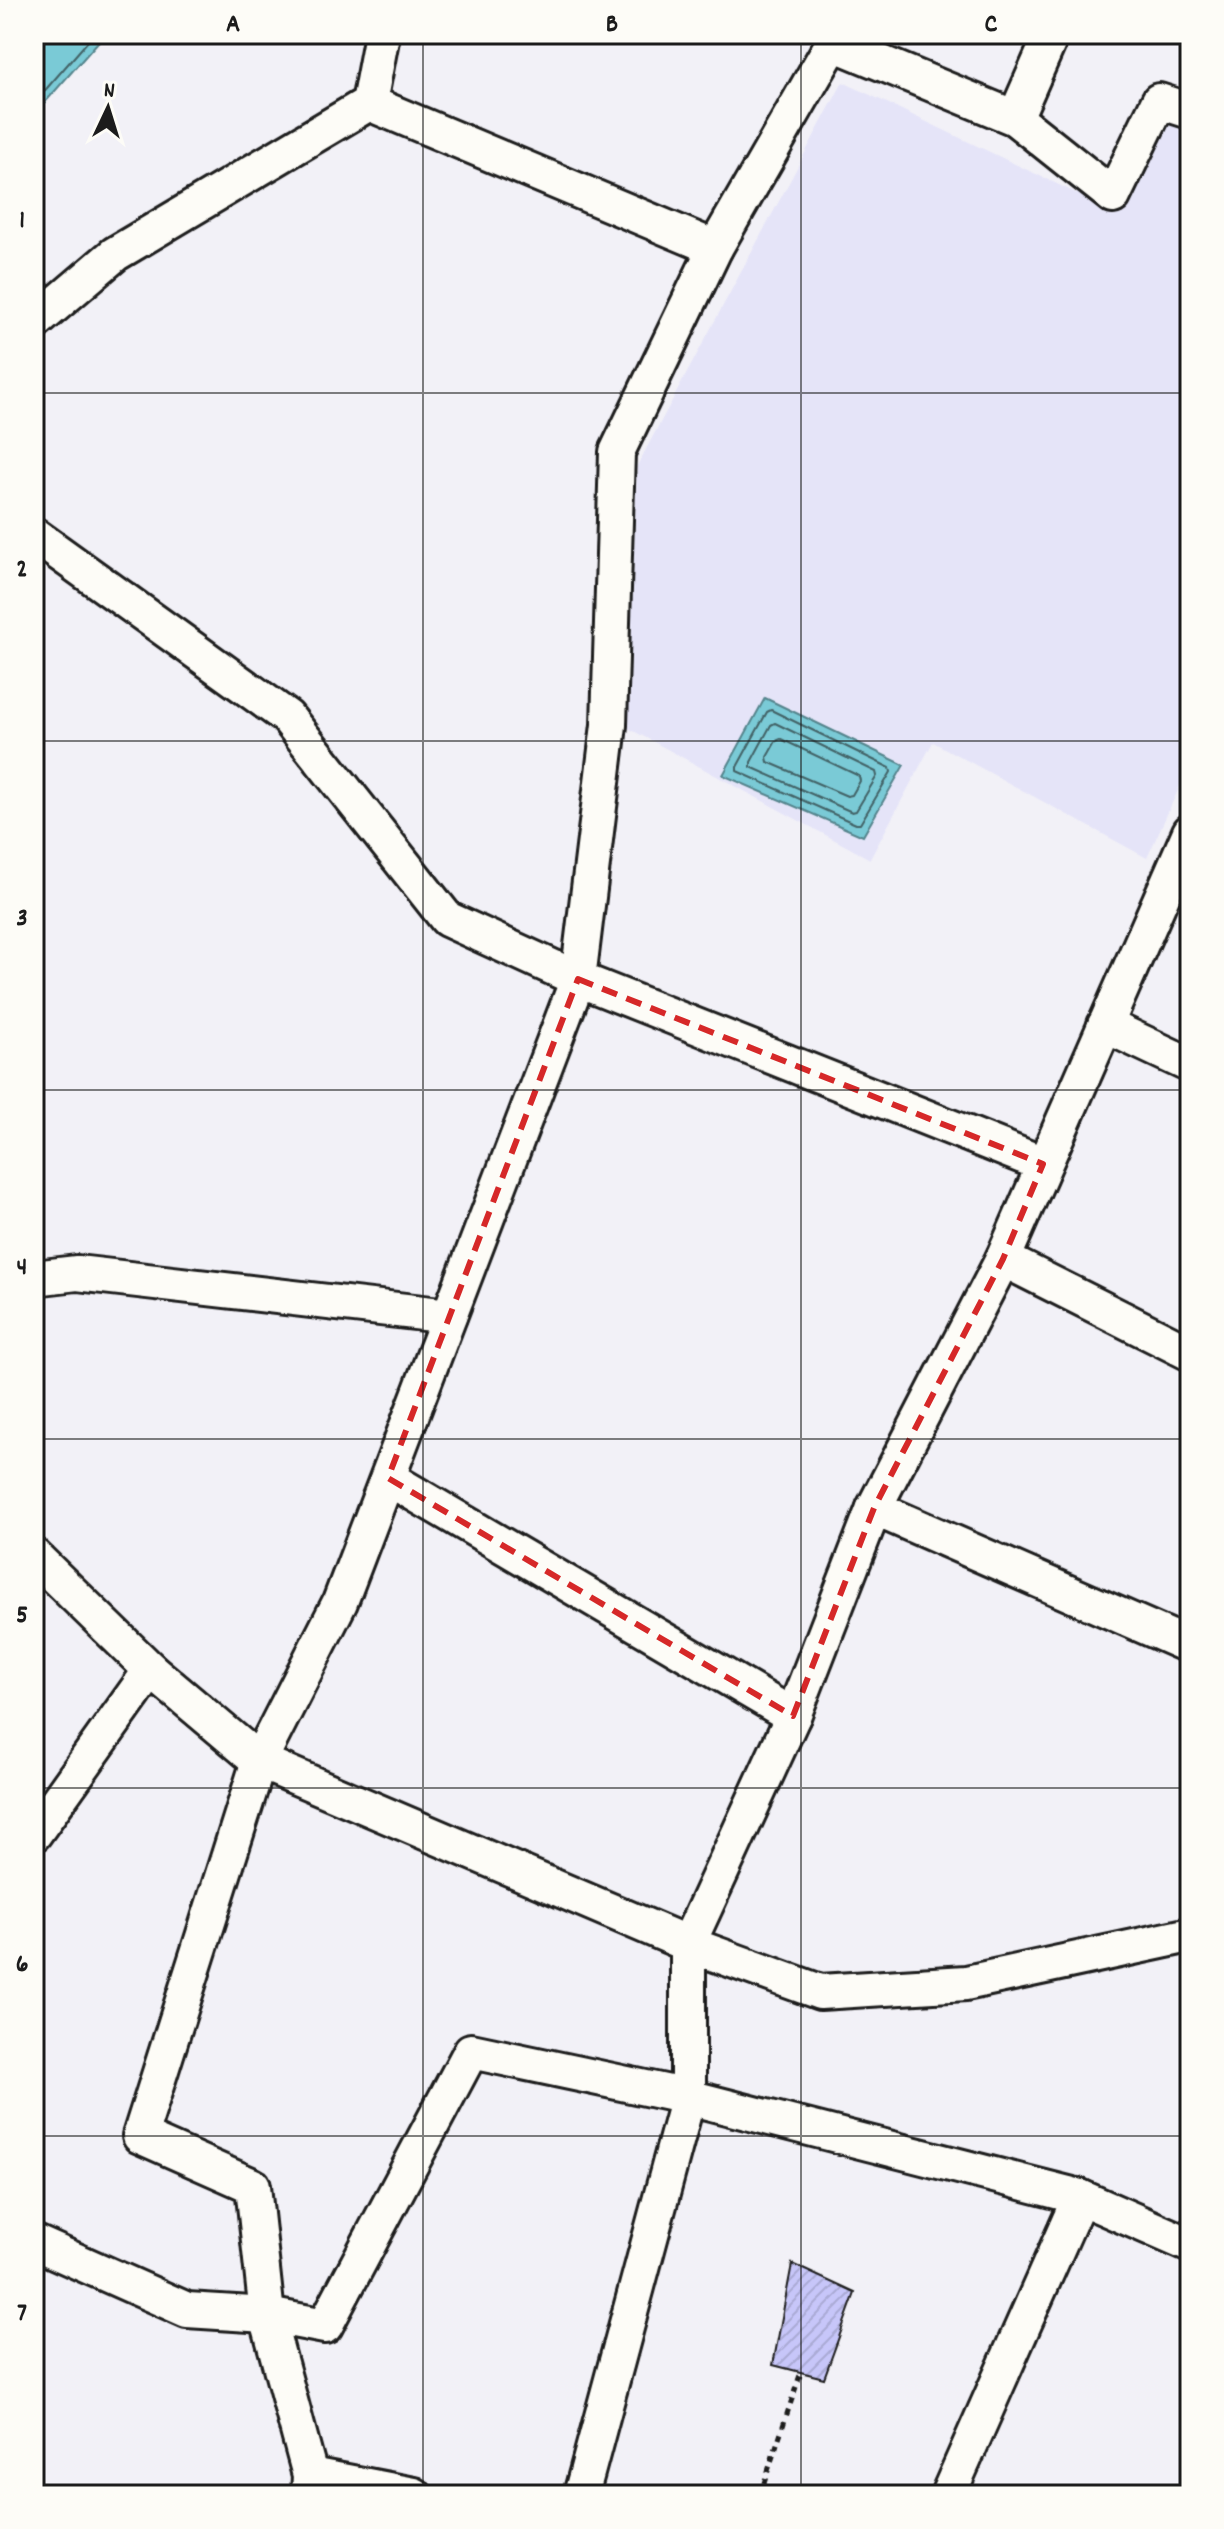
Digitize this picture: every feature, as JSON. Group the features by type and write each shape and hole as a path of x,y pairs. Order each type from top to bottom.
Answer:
{"street":[{"path":"34,323 115,254 369,103 382,34"},
{"path":"1015,118 1052,34"},
{"path":"414,2495 310,2485 267,2315 253,2186 140,2136 259,1761 340,1602 578,979 609,725 617,452 715,248 834,39 1015,118 1113,196 1159,101 1190,111"},
{"path":"369,103 715,248"},
{"path":"34,535 287,717 447,919 578,979 1043,1164"},
{"path":"581,2495 688,2097 688,1944 793,1716 874,1508 1003,1259 1190,832"},
{"path":"1105,1025 1190,1065"},
{"path":"1003,1259 1190,1353"},
{"path":"34,1278 77,1273 449,1316"},
{"path":"388,1478 793,1716"},
{"path":"874,1508 1190,1646"},
{"path":"34,1556 151,1670 259,1761 688,1944 820,1992 966,1983 1190,1935"},
{"path":"34,1834 151,1670"},
{"path":"34,2242 187,2310 267,2315 325,2326 471,2051 688,2097 1080,2197 1190,2245"},
{"path":"948,2495 1080,2197"}],"path":[{"path":"760,2495 801,2372"}],"highlighted area":[{"path":"578,979 1043,1164 1003,1259 874,1508 793,1716 388,1478"}],"shaded area":[{"path":"843,82 1120,214 1153,114 1190,127 1190,764 1147,858 933,742 870,859 628,728 637,466"}],"water":[{"path":"34,34 105,34 34,115"},
{"path":"765,698 904,765 863,836 723,775"}],"building":[{"path":"792,2264 855,2293 824,2378 773,2365"}]}
